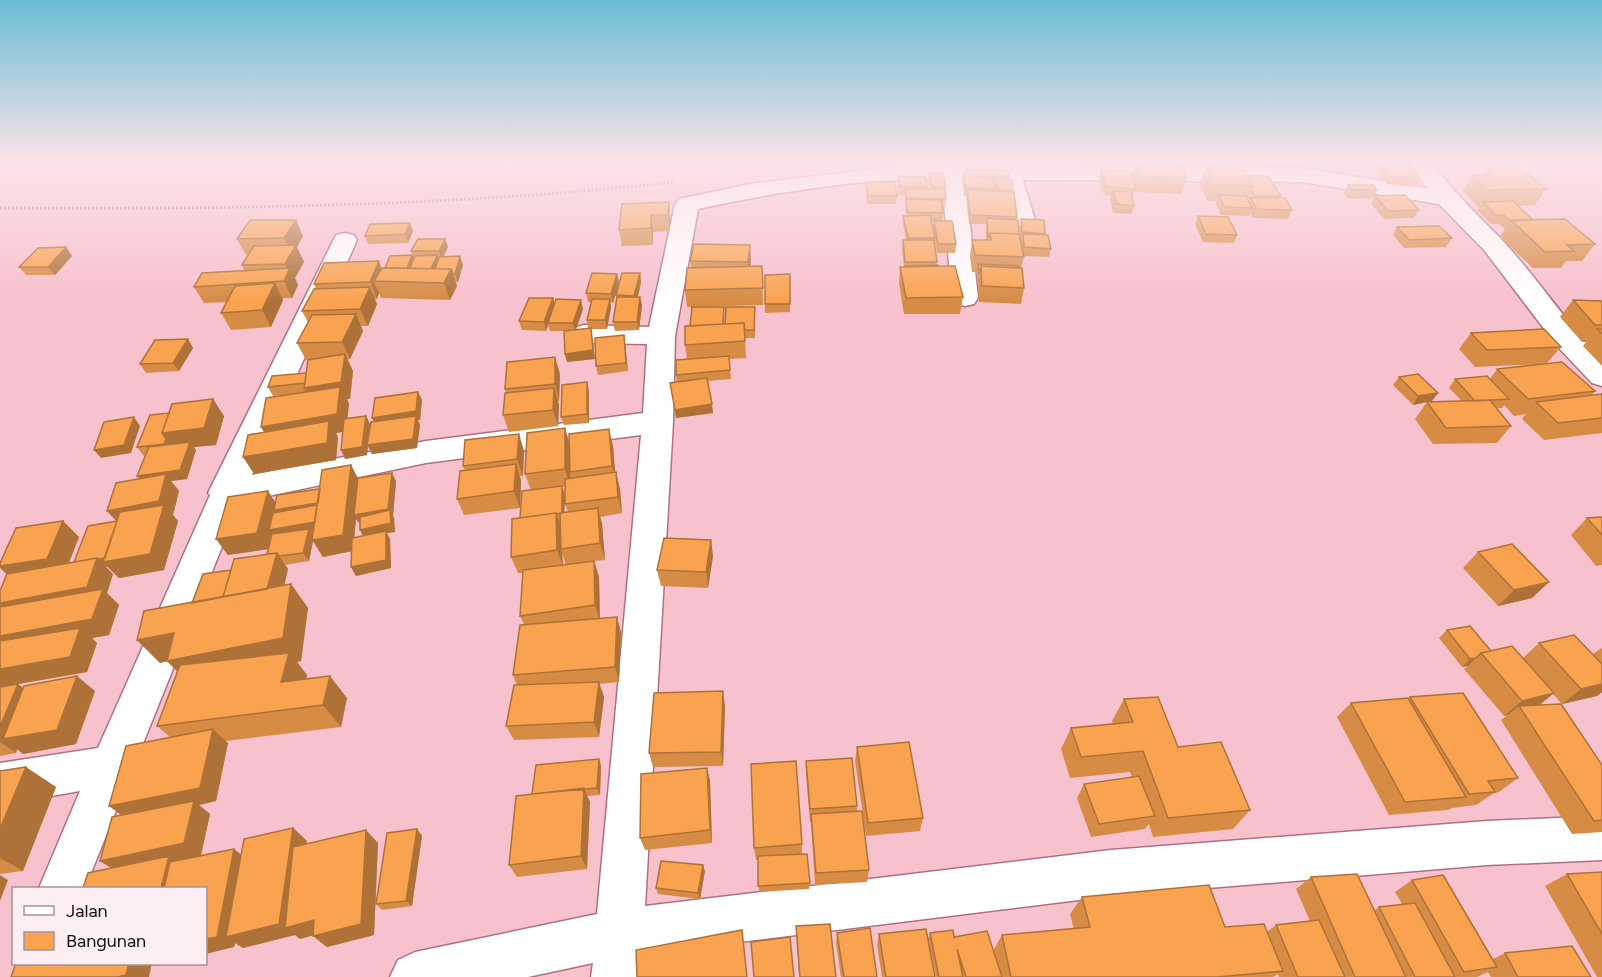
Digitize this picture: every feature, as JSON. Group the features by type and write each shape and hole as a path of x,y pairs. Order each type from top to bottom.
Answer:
{"street":[{"path":"616,977 657,422 661,336 686,210"},
{"path":"957,210 965,298"},
{"path":"1020,210 1023,219"},
{"path":"1458,210 1493,245 1543,311 1602,376"},
{"path":"62,887 225,493 281,370 345,240"},
{"path":"584,334 661,336"},
{"path":"225,493 426,452 657,422"},
{"path":"0,784 112,766"},
{"path":"415,977 621,933 1111,873 1487,843 1602,838"}],"building":[{"path":"621,210 668,210 668,215 651,215 651,228 619,230"},
{"path":"907,210 942,210 943,213 907,212"},
{"path":"969,210 1016,210 1017,217 970,215"},
{"path":"1387,210 1419,210 1388,211"},
{"path":"1491,210 1522,210 1533,220 1510,221 1504,215 1497,216"},
{"path":"930,215 935,238 908,238 903,216"},
{"path":"1198,216 1228,217 1237,235 1206,234"},
{"path":"987,218 1018,220 1019,234 990,233 988,237"},
{"path":"1021,219 1044,220 1045,234 1022,232"},
{"path":"1565,219 1595,244 1567,245 1574,251 1545,252 1511,220"},
{"path":"250,220 296,220 284,238 237,239"},
{"path":"934,221 952,221 956,244 938,244"},
{"path":"410,223 405,234 365,236 370,224"},
{"path":"1439,226 1452,238 1409,240 1397,227"},
{"path":"990,233 1019,234 1024,257 975,255 972,240 991,240"},
{"path":"1023,234 1048,235 1051,249 1024,247"},
{"path":"418,239 445,239 439,251 411,251"},
{"path":"903,240 934,240 937,262 905,262"},
{"path":"694,244 750,245 748,262 690,261"},
{"path":"296,245 285,264 242,265 254,246"},
{"path":"66,247 48,267 19,267 38,248"},
{"path":"412,255 407,268 385,268 390,256"},
{"path":"437,255 431,269 410,268 415,256"},
{"path":"460,256 455,274 451,269 435,269 439,257"},
{"path":"379,261 370,282 314,284 324,263"},
{"path":"978,264 1018,266 1018,268 981,266 979,273"},
{"path":"762,266 763,288 685,290 687,268"},
{"path":"906,266 938,266 906,267"},
{"path":"955,266 963,297 906,298 900,267"},
{"path":"981,266 1022,268 1024,288 982,286"},
{"path":"290,268 284,281 194,287 202,273"},
{"path":"382,268 451,269 444,283 374,281"},
{"path":"592,273 617,274 611,294 586,293"},
{"path":"622,273 640,273 634,296 616,295"},
{"path":"790,274 790,304 765,304 765,275"},
{"path":"275,283 262,310 221,313 235,286"},
{"path":"370,287 360,309 302,311 314,289"},
{"path":"617,297 640,297 637,322 613,322"},
{"path":"529,298 553,298 544,322 519,321"},
{"path":"556,299 581,300 573,323 548,323"},
{"path":"592,299 610,299 605,320 587,320"},
{"path":"1573,300 1602,301 1602,325 1595,325"},
{"path":"692,307 724,307 723,324 690,326"},
{"path":"726,307 755,307 754,330 745,330 744,323 725,324"},
{"path":"356,314 342,342 297,343 312,315"},
{"path":"744,323 745,341 685,345 685,326"},
{"path":"591,328 593,350 565,354 564,331"},
{"path":"1544,329 1561,347 1487,350 1471,333"},
{"path":"624,335 626,363 596,366 595,338"},
{"path":"188,339 173,363 140,364 155,340"},
{"path":"345,354 341,382 304,388 308,360"},
{"path":"729,356 730,370 676,375 676,360"},
{"path":"555,357 555,384 505,389 507,362"},
{"path":"1562,362 1595,391 1528,399 1497,369"},
{"path":"306,373 305,383 268,387 272,376"},
{"path":"1418,374 1438,393 1418,396 1399,377"},
{"path":"1487,376 1509,399 1475,401 1455,379"},
{"path":"707,378 712,404 675,410 670,383"},
{"path":"587,382 587,414 561,417 562,385"},
{"path":"340,387 337,414 261,427 266,398"},
{"path":"554,388 553,410 503,415 505,393"},
{"path":"418,392 416,411 372,418 375,398"},
{"path":"1602,394 1602,418 1558,423 1536,402"},
{"path":"213,399 204,428 162,433 172,404"},
{"path":"1490,400 1511,426 1446,428 1427,402"},
{"path":"169,413 162,433 166,439 164,444 137,447 150,415"},
{"path":"366,416 362,447 341,450 344,419"},
{"path":"416,416 413,439 367,445 371,422"},
{"path":"134,417 124,445 94,450 104,422"},
{"path":"329,421 327,443 243,457 248,435"},
{"path":"565,428 565,469 525,474 527,433"},
{"path":"609,429 612,466 570,472 569,434"},
{"path":"519,434 517,459 463,466 465,440"},
{"path":"190,442 180,470 137,476 149,447"},
{"path":"516,464 514,491 457,499 460,471"},
{"path":"351,465 343,535 312,540 322,470"},
{"path":"616,472 618,497 565,504 565,479"},
{"path":"392,473 388,509 354,515 358,478"},
{"path":"166,474 159,501 107,511 116,483"},
{"path":"562,486 562,513 520,518 522,491"},
{"path":"320,489 318,503 274,510 277,495"},
{"path":"268,491 257,533 216,539 228,497"},
{"path":"164,505 150,554 103,562 120,512"},
{"path":"317,505 315,522 269,530 273,513"},
{"path":"598,508 600,543 561,549 560,513"},
{"path":"390,510 391,523 360,530 360,517"},
{"path":"556,513 557,550 511,557 512,519"},
{"path":"1602,517 1602,535 1587,518"},
{"path":"63,521 47,559 0,566 16,528"},
{"path":"117,521 105,558 74,562 88,526"},
{"path":"309,529 303,553 279,556 277,553 267,554 272,534"},
{"path":"386,531 386,560 351,567 352,538"},
{"path":"664,538 711,540 706,572 657,570"},
{"path":"1512,544 1549,582 1514,590 1478,552"},
{"path":"277,553 267,589 223,597 234,559"},
{"path":"97,558 87,587 0,603 0,591 7,574"},
{"path":"594,561 595,605 520,616 523,570"},
{"path":"231,570 223,597 192,603 203,574"},
{"path":"291,584 283,638 167,661 174,633 137,640 144,611"},
{"path":"103,589 92,619 0,636 0,607"},
{"path":"617,617 615,667 513,675 520,625"},
{"path":"1470,626 1491,651 1470,659 1447,630"},
{"path":"80,628 70,657 0,669 0,641"},
{"path":"1574,635 1602,664 1602,684 1581,689 1539,643"},
{"path":"1512,646 1554,693 1522,701 1481,653"},
{"path":"289,653 281,682 330,676 323,705 157,726 180,665"},
{"path":"77,676 57,730 3,739 24,686"},
{"path":"599,682 594,722 506,726 514,685"},
{"path":"18,684 0,727 0,687"},
{"path":"723,691 721,752 649,753 654,693"},
{"path":"1463,693 1518,778 1488,781 1495,792 1469,794 1410,697"},
{"path":"1158,697 1178,747 1221,742 1250,810 1168,818 1143,751 1081,757 1071,728 1133,722 1124,699"},
{"path":"1408,698 1466,797 1405,802 1351,703"},
{"path":"1561,704 1602,765 1602,820 1594,821 1519,706"},
{"path":"213,729 200,788 109,806 126,746"},
{"path":"909,742 923,818 868,823 857,747"},
{"path":"852,758 857,806 810,809 806,761"},
{"path":"599,759 597,788 532,794 536,765"},
{"path":"796,761 802,844 754,848 751,764"},
{"path":"26,767 0,829 0,771"},
{"path":"707,768 710,830 640,838 641,774"},
{"path":"1139,776 1155,816 1099,824 1084,784"},
{"path":"584,788 581,856 509,865 516,796"},
{"path":"194,801 184,843 100,861 112,817"},
{"path":"862,811 869,870 816,873 811,814"},
{"path":"293,828 279,924 226,937 244,839"},
{"path":"417,829 406,901 376,904 387,833"},
{"path":"366,830 361,924 313,936 314,920 285,928 293,847"},
{"path":"234,849 217,937 207,939 207,887 164,887 170,862"},
{"path":"807,854 810,883 758,886 758,856"},
{"path":"169,856 161,887 83,887 88,873"},
{"path":"661,861 703,865 698,893 656,888"},
{"path":"1602,872 1602,934 1567,874"},
{"path":"1357,874 1406,977 1355,977 1311,877"},
{"path":"1443,875 1497,967 1464,972 1412,880"},
{"path":"1209,885 1225,927 1264,924 1283,971 1217,977 1011,977 1002,935 1090,927 1082,897"},
{"path":"1415,903 1455,977 1415,977 1379,907"},
{"path":"1319,920 1345,977 1298,977 1276,925"},
{"path":"830,924 836,977 800,977 796,926"},
{"path":"870,928 877,977 844,977 837,933"},
{"path":"926,929 935,977 886,977 879,934"},
{"path":"742,930 747,977 637,977 636,950"},
{"path":"953,930 954,937 987,931 1002,977 966,977 957,949 963,977 939,977 930,933"},
{"path":"790,937 794,977 754,977 751,942"},
{"path":"1572,946 1591,977 1518,977 1505,953"},
{"path":"15,965 128,965 126,975 117,977 11,977"}]}
